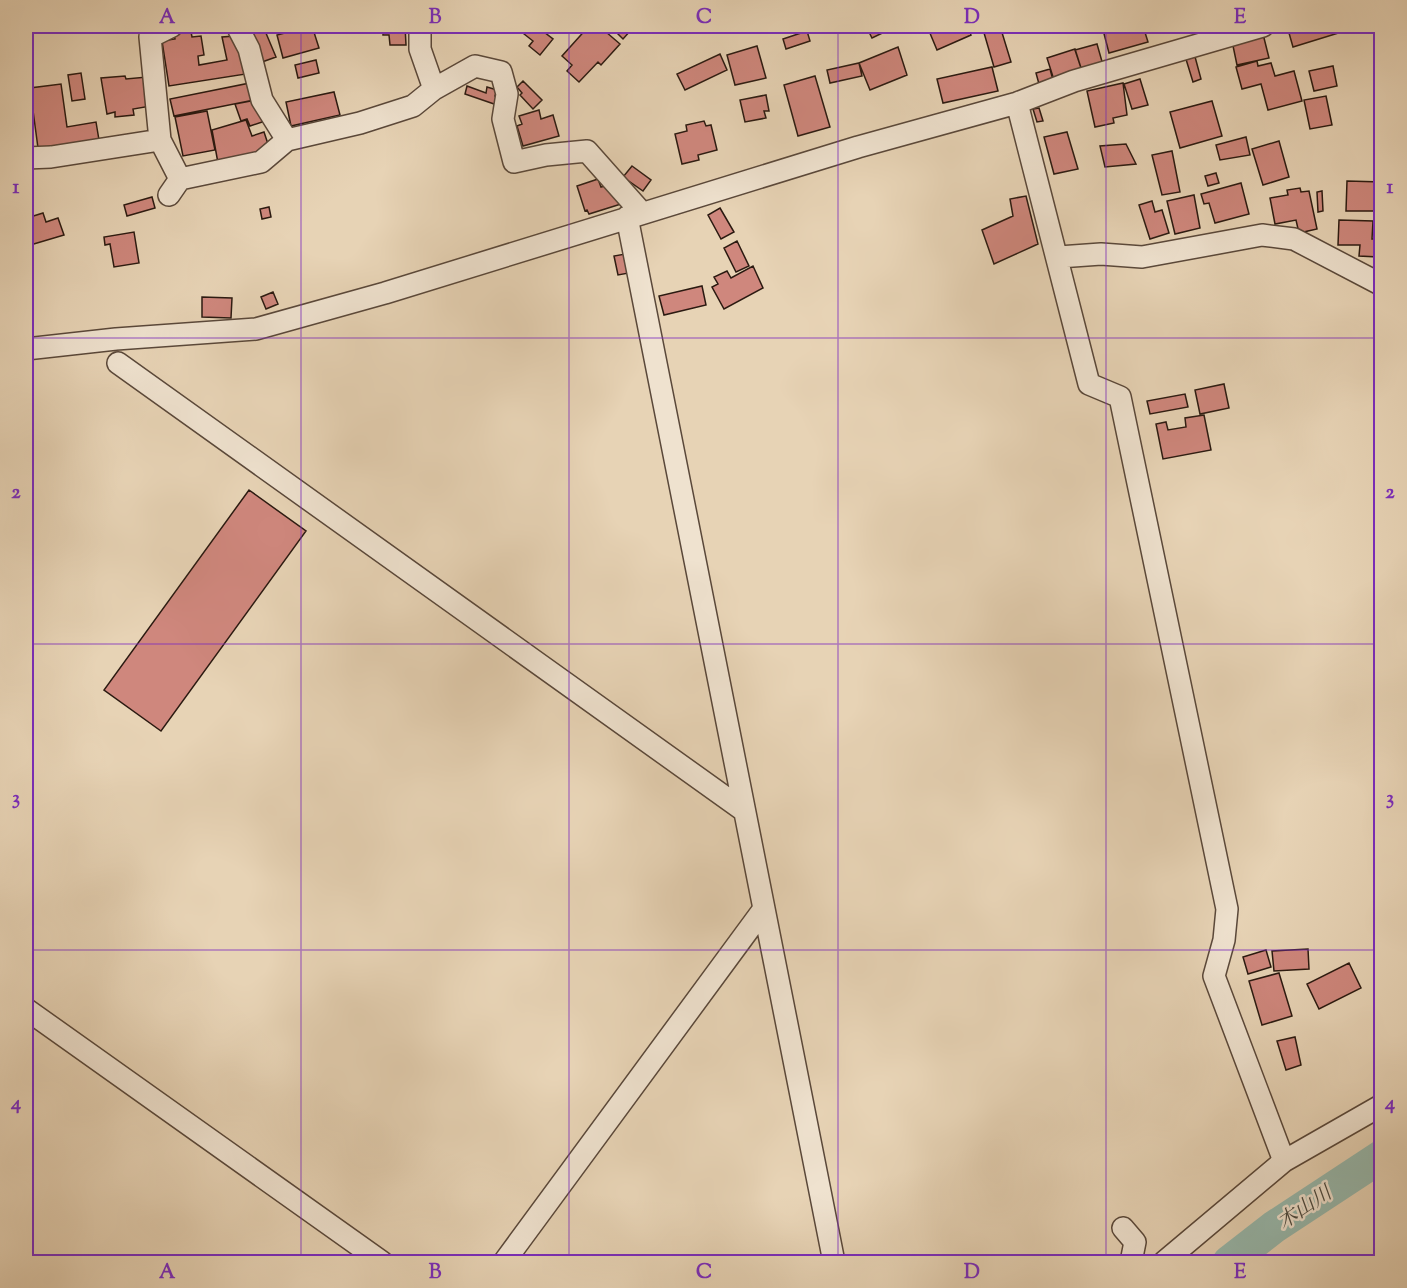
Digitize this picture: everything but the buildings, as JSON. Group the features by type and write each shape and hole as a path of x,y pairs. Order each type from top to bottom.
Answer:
{"street":[{"path":"172,26 150,37 160,140 175,187 261,162 287,140 360,123 413,106 434,89 475,66 501,72 507,94 503,119 511,169 546,155 586,152 635,215 742,810 834,1263"},
{"path":"237,26 249,49 262,100 287,140"},
{"path":"420,26 420,49 434,89"},
{"path":"26,349 116,339 256,329 385,293 858,147 1017,103 1074,81 1263,26"},
{"path":"1017,103 1059,257 1089,384 1120,398 1227,909 1224,940 1214,976 1284,1161"},
{"path":"26,158 51,157 160,140"},
{"path":"1059,257 1101,254 1142,257 1262,235 1294,239 1382,285"},
{"path":"118,363 742,810"},
{"path":"504,1263 763,910"},
{"path":"26,1009 382,1263"},
{"path":"1164,1263 1284,1161 1382,1105"},
{"path":"1123,1228 1135,1242 1131,1263"}],"waterway":[{"name":"木山川","path":"1229,1262 1274,1227 1382,1156"}]}
